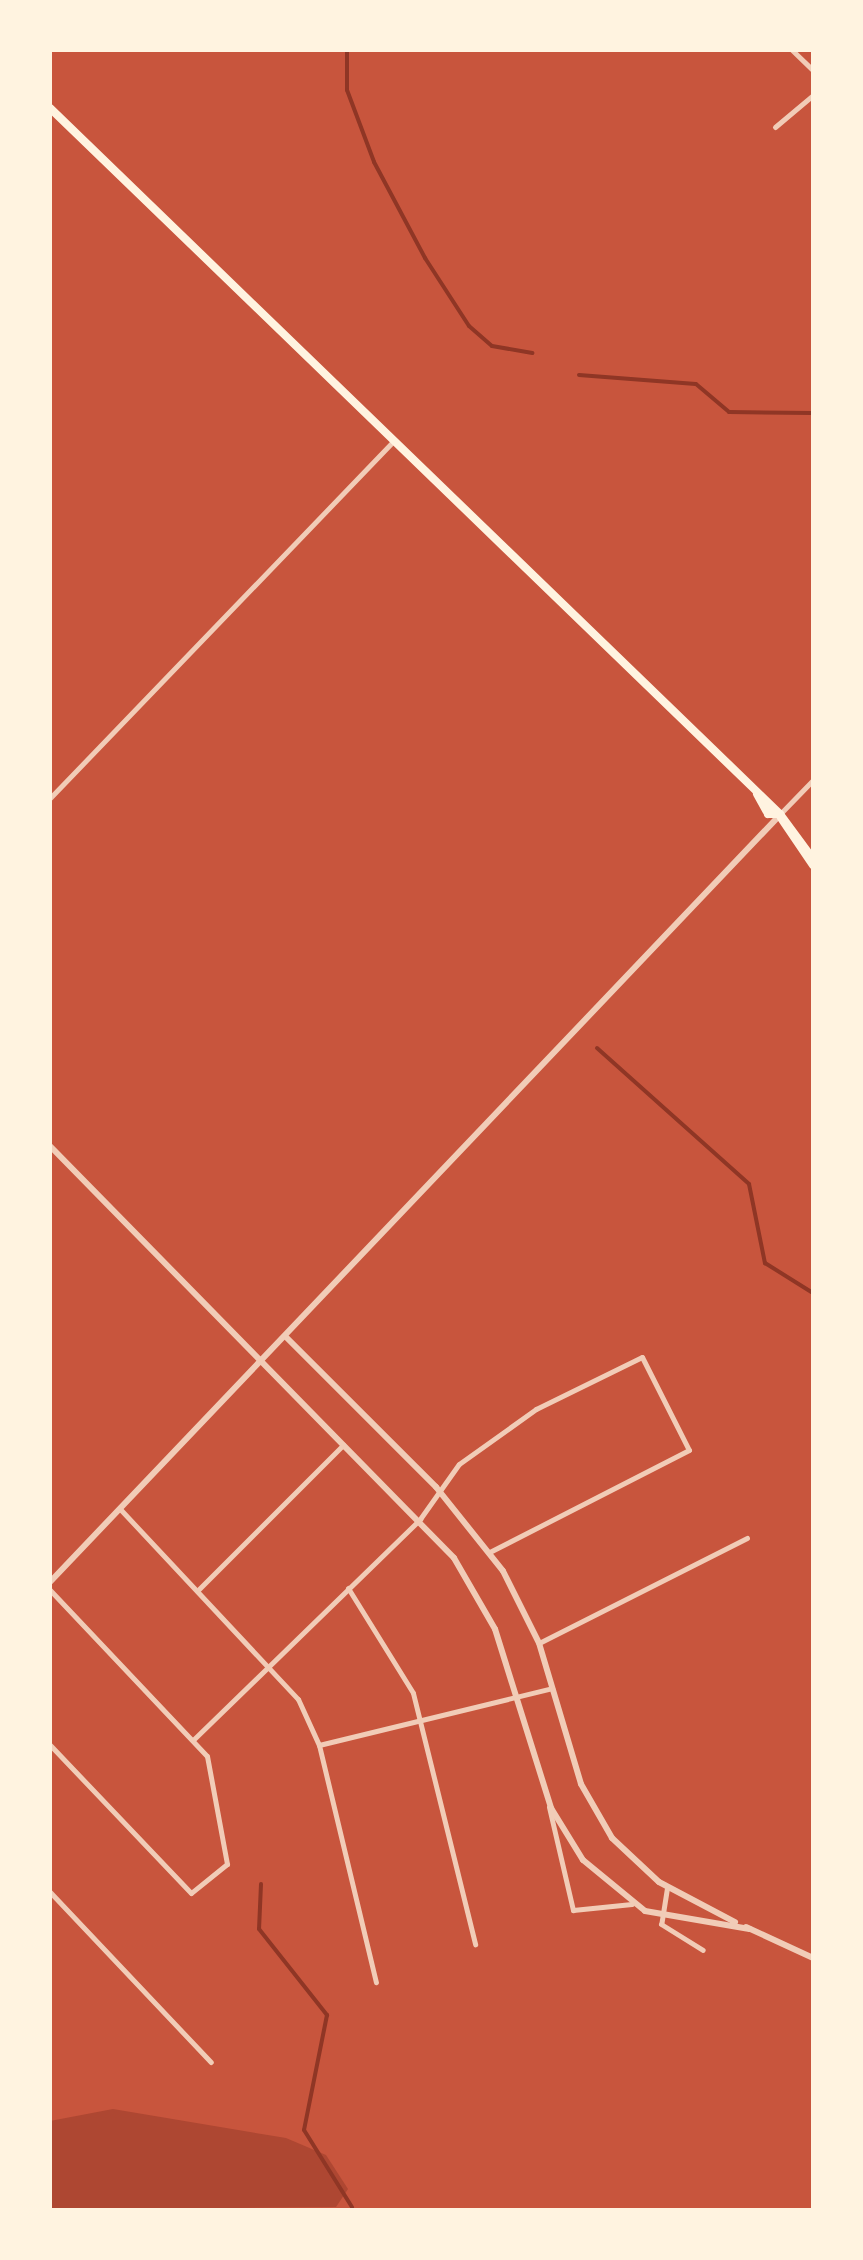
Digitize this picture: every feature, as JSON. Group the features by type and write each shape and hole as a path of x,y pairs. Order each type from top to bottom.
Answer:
{"main road":[{"path":"50,108 752,786 768,814 780,814 789,842 813,862"}],"street":[{"path":"792,50 813,70"},
{"path":"775,127 813,95"},
{"path":"50,798 394,440"},
{"path":"50,1582 287,1338 813,780"},
{"path":"50,1146 420,1519 483,1604 520,1696 573,1910 632,1904"},
{"path":"287,1338 436,1487 490,1552 539,1643 595,1812 668,1888 813,1958"},
{"path":"193,1740 420,1519 436,1487 507,1427 642,1357 689,1450 490,1552"},
{"path":"198,1589 345,1443"},
{"path":"121,1510 272,1663 318,1745 376,1982"},
{"path":"539,1643 747,1538"},
{"path":"348,1588 403,1668 421,1720 475,1944"},
{"path":"50,1590 193,1740 211,1767 232,1856 193,1893 50,1745"},
{"path":"318,1745 552,1688"},
{"path":"545,1789 576,1850 632,1904 658,1915 750,1929"},
{"path":"658,1915 668,1888"},
{"path":"50,1892 211,2062"},
{"path":"658,1915 703,1950"}],"shaded area":[{"path":"113,2109 286,2138 326,2155 348,2189 336,2207 50,2210 50,2121"}],"waterway":[{"path":"347,50 347,90 374,162 425,258 469,326 492,346 532,353"},
{"path":"579,375 696,384 729,412 813,413"},
{"path":"597,1048 749,1184 765,1263 813,1293"},
{"path":"261,1884 259,1929 327,2015 304,2130 352,2207"},
{"path":"319,2210 366,2210"}]}
